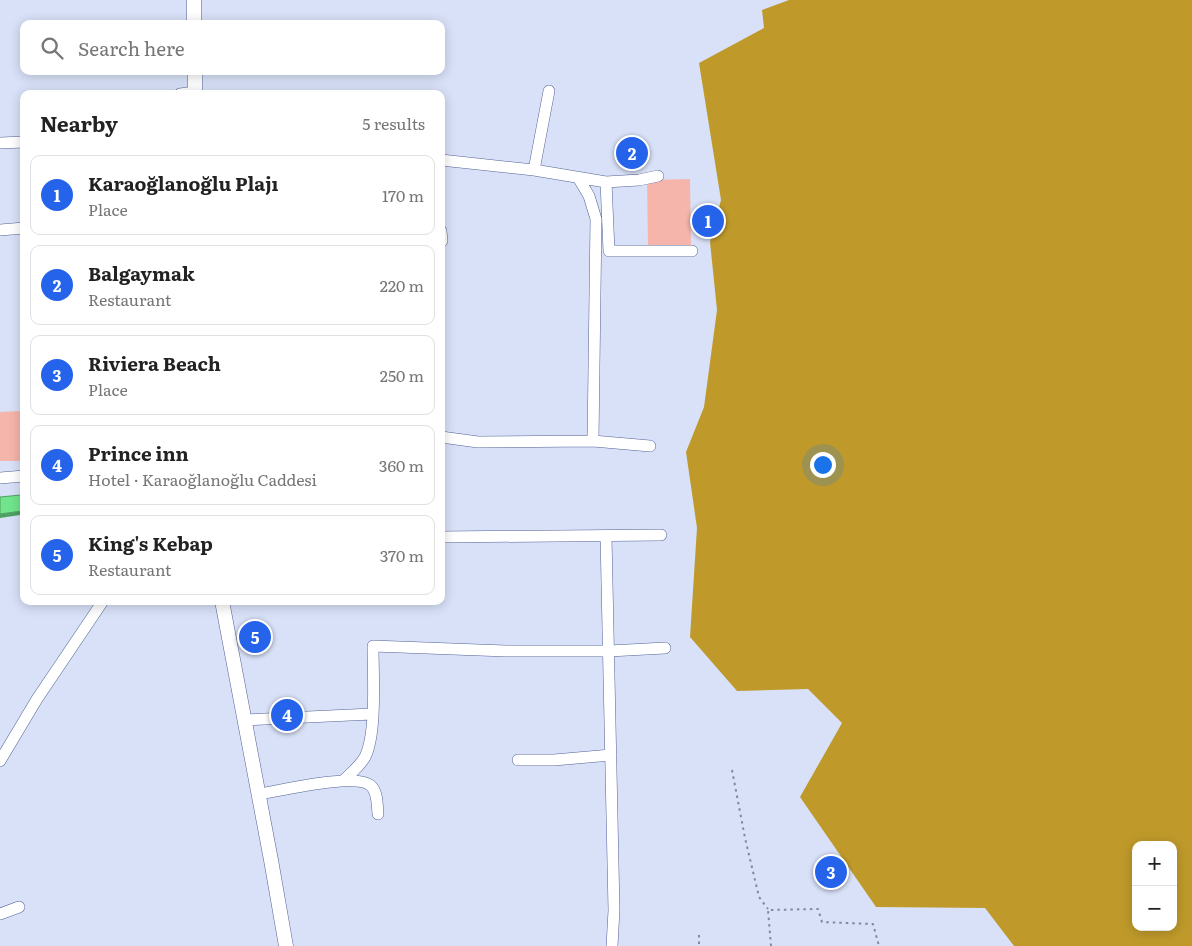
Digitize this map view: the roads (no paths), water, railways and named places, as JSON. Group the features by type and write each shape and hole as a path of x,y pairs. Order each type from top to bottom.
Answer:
{"main road":[{"path":"194,0 194,20"},
{"path":"195,75 195,90"},
{"path":"223,605 286,946"}],"street":[{"path":"534,170 549,91"},
{"path":"0,143 20,142"},
{"path":"445,160 534,170 606,182 639,180 658,176"},
{"path":"579,179 589,196 596,219 593,441"},
{"path":"606,182 609,251 692,251"},
{"path":"0,230 20,228"},
{"path":"445,438 478,442 593,441 650,446"},
{"path":"0,478 20,476"},
{"path":"445,538 661,535"},
{"path":"606,536 614,910 612,946"},
{"path":"0,761 36,699 100,605"},
{"path":"344,780 364,758 370,739 373,646 506,651 609,651 665,648"},
{"path":"244,720 372,714"},
{"path":"518,760 554,760 611,755"},
{"path":"259,794 344,780 363,782 372,787 376,794 378,814"},
{"path":"0,914 20,907"}],"place":[{"name":"Balgaymak","path":"632,153"},
{"name":"Karaoğlanoğlu Plajı","path":"708,221"},
{"name":"King's Kebap","path":"255,637"},
{"name":"Prince inn","path":"287,715"},
{"name":"Riviera Beach","path":"831,872"}]}
